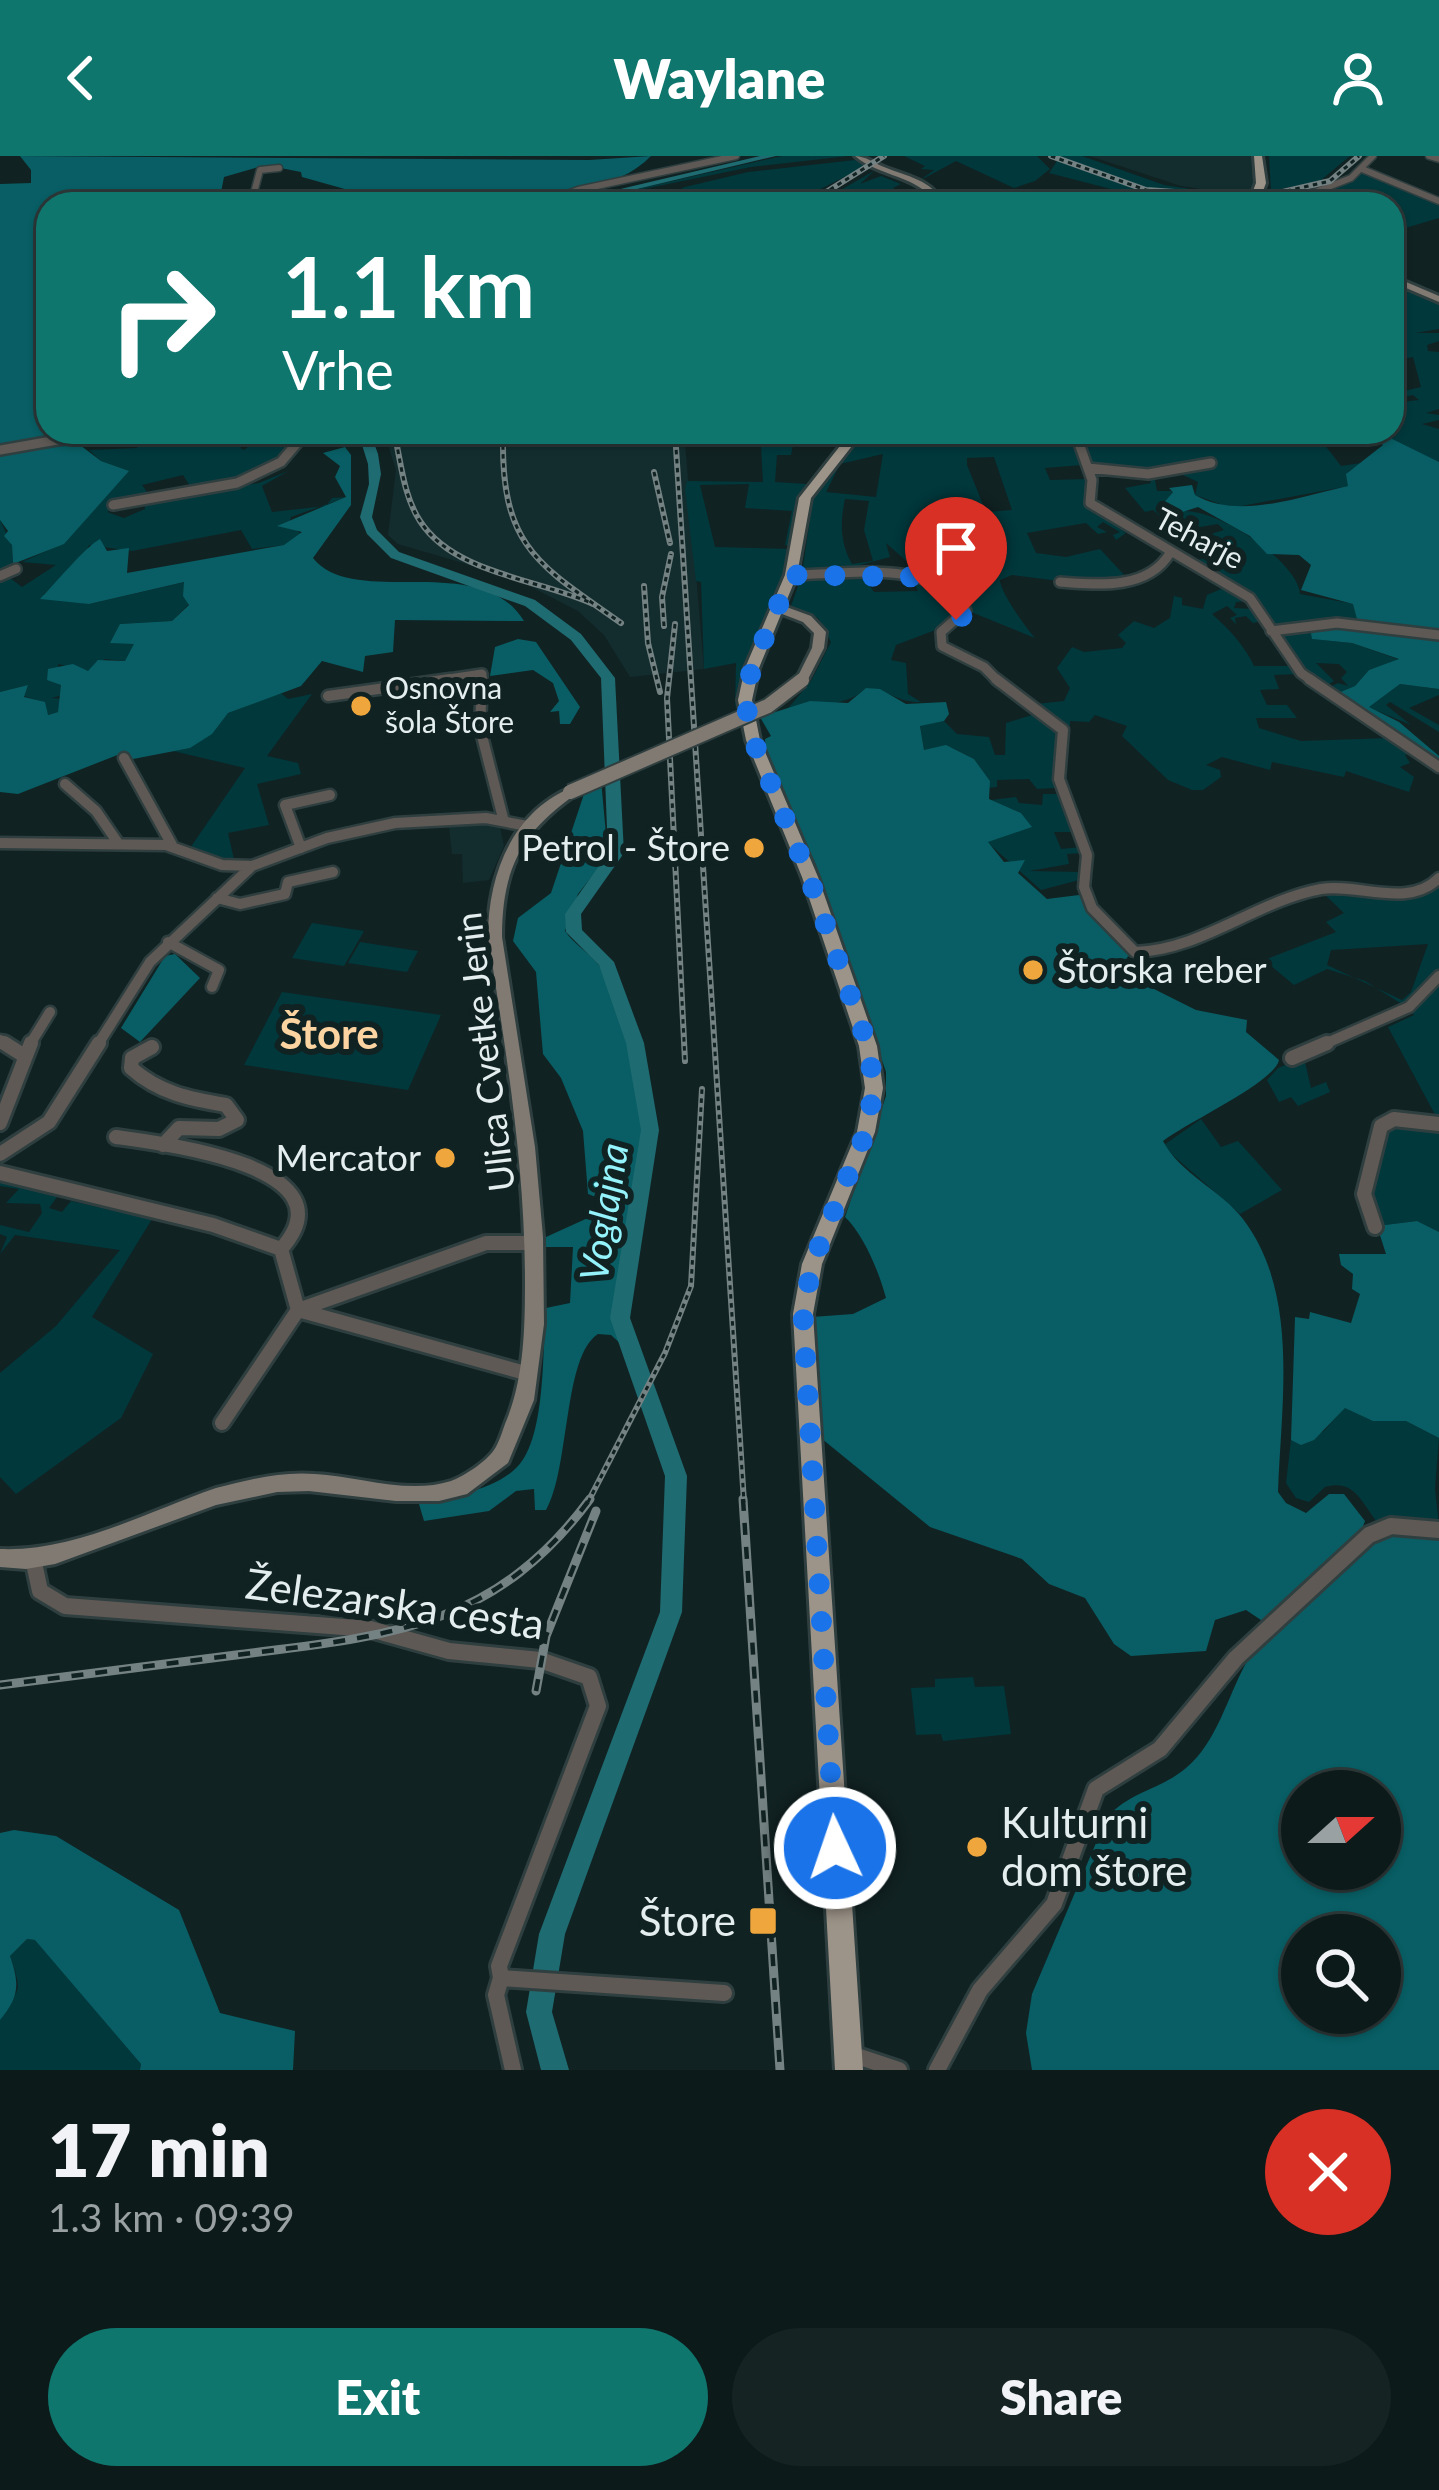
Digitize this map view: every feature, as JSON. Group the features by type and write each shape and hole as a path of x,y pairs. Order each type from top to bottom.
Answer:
{"main road":[{"path":"1258,156 1258,192"},
{"path":"848,444 805,499 781,609 748,680 745,700 753,740 814,890 868,1046 874,1088 866,1132 812,1264 803,1314 848,2061"}],"street":[{"path":"573,192 736,156"},
{"path":"859,156 878,170 932,192"},
{"path":"1319,192 1341,184 1373,156"},
{"path":"1429,156 1439,159"},
{"path":"254,192 260,170 280,168"},
{"path":"1362,169 1439,201"},
{"path":"1404,284 1439,299"},
{"path":"0,450 36,444"},
{"path":"112,505 142,494 242,483 286,459 295,444"},
{"name":"Teharje","path":"1079,444 1088,468 1090,503 1250,598 1301,673 1439,766"},
{"path":"1088,468 1148,474 1211,463"},
{"path":"1060,582 1145,576 1163,567 1170,553"},
{"path":"0,576 16,569"},
{"path":"791,575 915,576 940,582 966,610 940,632 942,646 984,668 1012,696 1064,730 1059,779 1087,855 1084,887 1100,918 1136,952 1164,951 1322,889 1397,894 1431,886 1439,878"},
{"path":"781,609 814,623 820,634"},
{"path":"1271,631 1337,622 1439,635"},
{"path":"768,634 795,623 820,634"},
{"name":"Ulica Cvetke Jerin","path":"530,1371 538,1252 494,911 500,876 527,826 570,792 768,706 802,680 820,634"},
{"path":"328,696 482,674 481,728 503,818"},
{"path":"124,758 172,845"},
{"path":"65,784 96,812 118,843"},
{"path":"301,848 285,805 330,795"},
{"path":"0,842 172,845 222,866 252,866 395,824 503,818 527,826"},
{"path":"0,1154 49,1122 68,1100 150,962 252,866"},
{"path":"217,898 240,904 285,894 285,884 333,872"},
{"path":"168,942 219,970 212,987"},
{"path":"1292,1058 1409,1007 1439,976"},
{"path":"0,1123 23,1054 50,1012"},
{"path":"0,1040 23,1054"},
{"path":"152,1047 133,1058 131,1068 140,1078 165,1094 226,1105 237,1120 219,1129 179,1128 163,1145"},
{"path":"1375,1227 1364,1194 1381,1126 1394,1119 1439,1124"},
{"path":"116,1137 275,1175 297,1203 295,1227 281,1250 298,1310"},
{"path":"0,1173 72,1197 234,1232 281,1250"},
{"path":"222,1423 298,1310 486,1244 538,1252"},
{"path":"0,1558 33,1558 233,1491 271,1485 429,1493 484,1478 503,1459 515,1436 530,1371 454,1358 298,1310"},
{"path":"937,2070 980,1990 1054,1904 1096,1789 1160,1749 1236,1658 1369,1535 1390,1526 1439,1530"},
{"name":"Železarska cesta","path":"33,1558 40,1591 65,1606 370,1629 449,1651 541,1660 589,1676 598,1706 500,1966 504,1980"},
{"path":"513,2070 496,1995 504,1980 724,1994"},
{"path":"848,2061 899,2070"}],"shaded area":[{"path":"20,156 589,160 651,156 616,179 542,192 355,192 265,165 224,177 221,192 36,192 36,444 55,444 35,448 80,445 101,461 129,471 64,544 13,564 12,545 4,536 8,531 0,520 0,184 31,183 31,170"},
{"path":"782,156 848,156 751,167 624,192"},
{"path":"904,156 1037,156 1050,169 1035,181 1014,188 956,161 919,181 934,170 921,169 925,166"},
{"path":"1053,156 1082,156 1164,185 1211,192 1123,192 1049,173 1057,161 1128,186"},
{"path":"1090,156 1252,156 1255,184 1249,192 1181,186"},
{"path":"1269,156 1350,156 1320,181 1271,191"},
{"path":"855,160 866,166 815,192 690,192 681,188 748,172"},
{"path":"874,171 860,184 881,176 901,184 893,188 898,192 837,192"},
{"path":"1362,171 1439,203 1439,218 1404,228 1404,192 1313,192"},
{"path":"1404,288 1439,302 1439,329 1415,333 1439,333 1439,341 1427,345 1428,351 1439,352 1439,409 1426,413 1439,415 1439,420 1422,424 1439,429 1439,462 1397,444 1404,444 1404,402 1419,400 1413,395 1404,397 1404,391 1421,387 1413,357 1404,359"},
{"path":"139,444 244,444 240,448 244,450 251,444 293,444 277,462 251,476 192,489 183,475 142,485 147,492 107,512 124,518 145,509 144,501 259,483 288,471 262,486 272,512 320,507 291,517 289,524 302,535 284,545 252,549 241,530 132,551 89,545 83,558 43,595 89,604 185,582 189,604 172,621 120,624 135,644 126,661 105,659 88,671 58,664 62,695 52,698 63,699 58,712 47,715 45,703 24,696 28,685 0,692 0,520 12,545 13,570 6,575 22,587 56,565 22,562 64,543 128,471 101,461 89,450 137,448"},
{"path":"388,444 685,444 704,669 630,677 604,635 578,611 514,578 398,544 388,535 396,470"},
{"path":"722,444 834,445 793,445 791,455 777,455 775,482 807,484 790,546 785,545 792,511 745,508 749,484 700,485 715,547 790,549 783,578 744,663 735,709 736,663 704,669 701,582 696,581 685,489 687,481 763,482 761,446"},
{"path":"855,444 1075,444 1083,465 1045,468 1050,480 1089,479 1089,506 1126,533 1116,540 1113,535 1120,532 1103,522 1097,527 1107,532 1098,534 1086,523 1027,533 1036,553 1066,557 1100,549 1127,578 1067,582 1012,575 1000,580 1035,638 971,612 945,583 922,575 886,543 890,557 860,565 865,577 802,573 814,492","holes":["883,454 876,497 826,492 840,464","994,457 1012,510 986,512 967,465 967,458","845,499 869,501 864,530 873,561 852,564 848,556 842,524"]},
{"path":"1083,444 1324,444 1341,466 1361,463 1348,472 1349,486 1231,508 1195,495 1198,482 1183,475 1199,469 1091,466"},
{"path":"1402,444 1439,462 1439,634 1358,623 1353,604 1301,590 1311,565 1299,555 1267,554 1250,536 1198,507 1170,516 1163,504 1173,492 1169,488 1192,485 1195,495 1231,506 1272,504 1348,486 1346,474 1383,445"},
{"path":"345,447 351,455 351,505 313,558 332,573 357,580 478,588 504,600 524,621 395,620 393,652 365,656 363,672 322,661 301,686 228,713 212,734 190,748 128,760 120,754 18,794 0,792 0,692 28,685 24,697 45,702 48,715 58,712 61,685 47,680 48,669 73,664 88,671 98,660 125,661 134,644 110,643 120,624 172,621 189,605 183,596 184,582 89,604 40,599 79,557 100,539 107,551 129,548 127,573 284,545 302,532 277,526 346,497 335,477 340,466 323,453"},
{"path":"1149,475 1154,475 1157,491 1173,491 1168,499 1176,512 1210,516 1251,537 1285,566 1300,594 1354,604 1358,623 1274,628 1257,602 1195,561 1222,553 1204,536 1224,530 1218,524 1176,531 1153,510 1145,512 1125,488 1151,483"},
{"path":"911,577 931,579 964,609 938,629 896,645 891,660 906,663 908,694 921,702 866,688 838,702 785,712 811,681 831,642 818,618 791,606 800,580 865,579 874,592 918,591"},
{"path":"1226,587 1250,601 1236,602 1234,608 1254,609 1262,621 1253,623 1246,616 1235,618 1236,624 1230,618 1237,615 1227,606 1212,614 1254,666 1291,666 1300,674 1274,675 1279,689 1260,690 1267,705 1287,705 1297,718 1256,718 1259,728 1301,741 1389,738 1413,753 1405,755 1410,763 1400,767 1414,777 1409,792 1346,771 1344,777 1272,762 1270,770 1222,757 1206,765 1220,770 1221,777 1203,790 1192,790 1168,780 1122,736 1127,726 1095,715 1089,722 1070,721 1070,726 1026,705 1064,701 1070,688 1057,668 1072,647 1084,652 1122,648 1126,643 1118,635 1134,621 1154,628 1170,618 1174,596 1182,598 1182,605 1203,609 1207,595"},
{"path":"1310,627 1313,639 1352,643 1400,660 1369,670 1355,686 1333,695 1326,689 1338,683 1348,686 1341,678 1347,672 1339,664 1316,663 1334,681 1324,687 1301,671 1279,632"},
{"path":"1310,627 1439,637 1439,689 1400,684 1369,707 1399,722 1439,756 1439,765 1333,695 1355,686 1369,670 1399,659 1352,643 1312,639"},
{"path":"518,639 536,642 580,707 570,724 560,724 559,711 550,712 559,701 553,683 533,670 490,676 495,647"},
{"path":"1400,684 1439,689 1439,695 1409,708 1439,725 1439,732 1390,702 1386,705 1411,725 1368,707"},
{"path":"866,688 880,689 906,704 946,702 949,714 944,721 920,726 924,750 946,745 974,759 990,781 989,799 1021,813 1032,827 988,842 1004,862 1025,860 1018,873 1047,899 1079,895 1134,954 1127,957 1136,980 1196,1010 1247,1020 1246,1032 1279,1060 1263,1079 1163,1141 1180,1163 1243,1219 1273,1281 1283,1350 1278,1492 1286,1503 1306,1513 1329,1494 1344,1494 1365,1521 1360,1534 1264,1622 1246,1610 1215,1620 1206,1651 1131,1656 1114,1644 1085,1598 1049,1584 1022,1559 930,1527 816,1434 812,1317 853,1314 886,1298 870,1254 845,1217 886,1096 886,1072 816,865 766,754 765,739 771,736 760,717 810,701 848,703"},
{"path":"281,693 288,699 312,694 267,756 298,763 301,774 257,784 269,825 228,833 235,864 188,851 245,768 173,751 190,748 228,713"},
{"path":"1035,714 1062,731 1055,788 1037,789 1029,779 997,780 997,787 988,788 990,781 974,759 952,748 924,750 920,725 944,721 957,734 989,737 995,755 1005,755 1006,723"},
{"path":"601,780 608,856 578,894 565,931 609,982 628,1031 639,1088 641,1163 617,1299 623,1346 611,1335 598,1334 578,1365 554,1492 546,1510 535,1510 534,1489 516,1491 489,1511 424,1521 419,1504 492,1484 525,1457 538,1417 546,1308 570,1303 573,1247 546,1247 546,1237 590,1217 601,1199 588,1194 583,1131 561,1078 543,1054 536,972 513,941 518,918 551,893 586,788"},
{"path":"1043,794 1060,794 1078,832 1054,832 1061,849 1081,847 1082,853 1067,854 1069,864 1029,871 1081,872 1079,880 1041,890 987,842 1031,827 1021,813 991,800 1016,797 1019,803 1042,805"},
{"path":"499,822 504,846 489,880 463,883 462,854 452,854 449,827"},
{"path":"1439,883 1439,970 1405,1006 1376,988 1402,1000 1411,992 1428,944 1331,950 1327,965 1354,977 1327,969 1294,985 1264,960 1336,932 1326,922 1344,913 1322,892 1373,895"},
{"path":"312,923 364,931 344,966 292,958"},
{"path":"360,942 418,951 407,972 348,963"},
{"path":"175,954 200,978 140,1042 121,1028 165,956"},
{"path":"1439,978 1439,1122 1388,1027 1414,1015 1410,1010"},
{"path":"282,992 441,1015 408,1090 244,1065"},
{"path":"1304,1058 1311,1088 1326,1082 1330,1092 1298,1106 1291,1097 1279,1102 1267,1080 1278,1068"},
{"path":"1201,1119 1221,1147 1238,1141 1282,1190 1240,1214 1168,1151 1164,1145"},
{"path":"1387,1125 1439,1126 1439,1232 1417,1221 1377,1226 1370,1190"},
{"path":"0,1180 57,1197 49,1208 62,1212 71,1201 152,1219 92,1317 153,1354 121,1418 16,1494 0,1477 0,1373 56,1326 120,1250 15,1235 0,1254 7,1237 0,1234 0,1225 29,1232 42,1213 40,1204 6,1203 19,1189 0,1186"},
{"path":"1417,1221 1439,1232 1439,1438 1406,1421 1373,1421 1345,1408 1314,1440 1301,1445 1291,1440 1295,1317 1309,1319 1310,1312 1351,1323 1360,1294 1352,1289 1353,1274 1341,1265 1339,1254 1386,1254 1377,1226"},
{"path":"1345,1407 1406,1421 1439,1438 1435,1488 1439,1526 1378,1523 1357,1494 1344,1486 1325,1487 1309,1502 1296,1498 1286,1483 1291,1440 1301,1444 1324,1431"},
{"path":"1391,1534 1439,1536 1439,2070 1032,2070 1026,2033 1032,1994 1107,1817 1197,1757 1254,1652 1361,1554"},
{"path":"973,1677 975,1687 1004,1686 1011,1734 943,1741 941,1734 916,1735 911,1688 935,1687 935,1679"},
{"path":"14,1830 56,1836 179,1910 220,2013 295,2031 293,2070 140,2070 141,2064 35,1940 27,1939 10,1956 16,1990 0,2020 0,1833"},
{"path":"27,1939 36,1940 141,2064 140,2070 0,2070 0,2020 18,1988 10,1956"}],"waterway":[{"name":"Voglajna","path":"614,192 772,156"},
{"name":"Voglajna","path":"368,444 375,474 366,517 371,531 395,555 530,603 576,637 608,678 616,853 573,914 574,932 606,962 635,1043 650,1130 620,1318 676,1476 671,1612 552,1934 539,2012 555,2070"}],"railway":[{"path":"826,192 884,156"},
{"path":"1051,156 1146,190 1175,192"},
{"path":"1282,192 1330,181 1359,156"},
{"path":"396,444 410,500 435,539 475,564 593,604"},
{"path":"503,444 509,504 530,550 621,623"},
{"path":"676,444 744,1502"},
{"path":"654,472 670,543"},
{"path":"664,626 662,597 671,554"},
{"path":"644,586 648,643 660,692"},
{"path":"675,624 667,698 685,1061"},
{"path":"589,1500 665,1353 691,1286 702,1089"},
{"path":"743,1499 780,2070"},
{"path":"0,1685 341,1641 433,1619 515,1576 553,1543 589,1500"},
{"path":"536,1691 546,1636 596,1511"}],"place":[{"name":"Osnovna šola Štore","path":"361,706"},
{"name":"Petrol - Štore","path":"754,848"},
{"name":"Štorska reber","path":"1033,970"},
{"name":"Mercator","path":"445,1158"},
{"name":"Kulturni dom štore","path":"977,1847"},
{"name":"Štore","path":"763,1921"}],"district":[{"name":"Štore","path":"329,1034"}],"route":[{"path":"835,1848 803,1314 812,1264 866,1132 874,1088 868,1046 809,877 753,740 745,700 752,668 781,609 791,575 932,578 963,604 964,615 956,620"}]}
